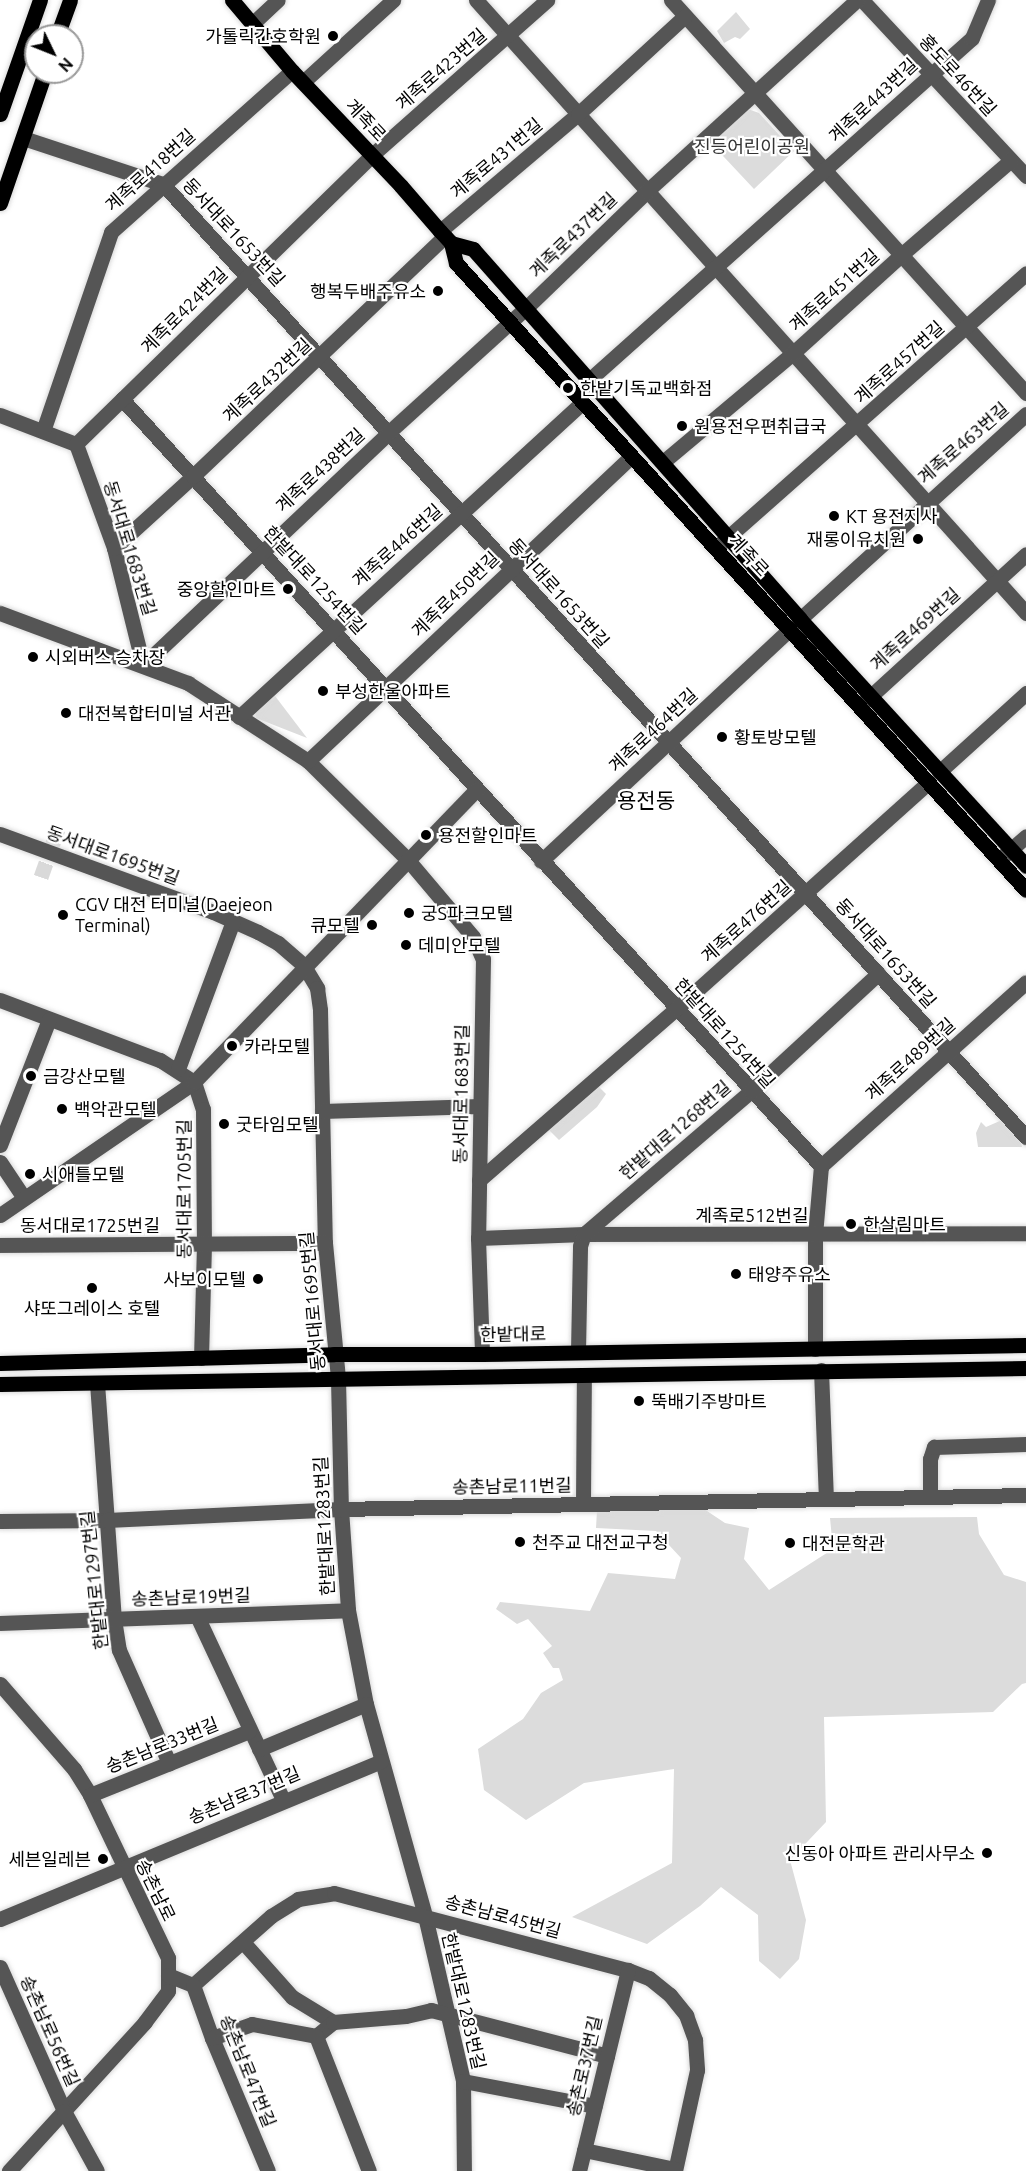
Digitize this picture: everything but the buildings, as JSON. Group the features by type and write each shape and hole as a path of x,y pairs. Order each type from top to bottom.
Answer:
{"main road":[{"path":"0,114 4,89 40,0"},
{"path":"61,24 70,0"},
{"name":"계족로","path":"232,0 445,237 456,263 509,322 716,548 871,695 933,778"},
{"path":"0,203 41,84"},
{"name":"계족로","path":"445,237 473,249 526,308 729,537 859,706 933,778 1005,855 1026,890"},
{"name":"계족로","path":"1005,855 1026,866"},
{"name":"한밭대로","path":"0,1363 334,1354 482,1354 1026,1345"},
{"path":"0,1384 1026,1368"}],"street":[{"path":"252,24 279,0"},
{"name":"계족로418번길","path":"43,431 111,232 163,184 393,0"},
{"path":"476,0 508,36"},
{"name":"계족로423번길","path":"372,155 547,0"},
{"path":"671,0 901,255"},
{"name":"계족로437번길","path":"526,308 647,191 857,0"},
{"name":"홍도로46번길","path":"862,0 1026,176"},
{"name":"계족로443번길","path":"589,380 825,171 930,73 972,38 988,0"},
{"name":"계족로431번길","path":"445,237 685,16"},
{"name":"계족로423번길","path":"508,36 578,114"},
{"path":"578,114 793,353"},
{"name":"동서대로1653번길","path":"23,138 163,184 1025,1134"},
{"name":"계족로424번길","path":"76,444 372,155"},
{"name":"계족로451번길","path":"663,462 793,353 1011,160"},
{"name":"계족로432번길","path":"114,548 321,356 445,237"},
{"name":"계족로451번길","path":"901,255 966,327"},
{"name":"계족로457번길","path":"716,548 1026,273"},
{"name":"계족로438번길","path":"143,665 388,433 526,308"},
{"name":"계족로457번길","path":"966,327 1026,393"},
{"name":"계족로451번길","path":"793,353 857,425"},
{"name":"한밭대로1254번길","path":"122,399 387,687 541,861 821,1166"},
{"name":"계족로446번길","path":"239,717 582,403"},
{"name":"계족로463번길","path":"795,624 1026,414"},
{"path":"0,415 76,444"},
{"name":"계족로457번길","path":"857,425 927,502"},
{"name":"동서대로1683번길","path":"76,444 114,548 143,665"},
{"name":"계족로450번길","path":"308,761 631,457"},
{"name":"계족로463번길","path":"927,502 997,580"},
{"name":"계족로469번길","path":"859,706 1026,554"},
{"path":"997,580 1026,613"},
{"name":"동서대로1683번길","path":"0,613 188,683 308,761 408,860 473,937 483,959 478,1238 482,1354"},
{"name":"계족로464번길","path":"541,861 795,624"},
{"name":"계족로476번길","path":"479,1180 677,1008 1026,693"},
{"path":"0,1000 160,1060 194,1082 477,789"},
{"name":"동서대로1695번길","path":"0,834 233,921 278,943 304,966 316,988 320,1011 325,1244 338,1379"},
{"path":"1005,855 1026,836"},
{"path":"178,1070 233,921"},
{"name":"한밭대로1268번길","path":"584,1234 751,1091 878,974"},
{"name":"계족로489번길","path":"821,1166 1026,982"},
{"path":"0,1145 6,1115 49,1019"},
{"name":"동서대로1705번길","path":"0,1215 194,1082 203,1109 204,1244 201,1358"},
{"path":"322,1111 480,1106"},
{"path":"0,1162 24,1198"},
{"path":"815,1349 815,1235 821,1166"},
{"name":"계족로512번길","path":"478,1238 584,1234 1026,1233"},
{"path":"578,1352 580,1245 584,1234"},
{"name":"동서대로1725번길","path":"0,1245 325,1244"},
{"path":"821,1370 826,1499"},
{"path":"584,1376 584,1504"},
{"name":"한밭대로1283번길","path":"338,1379 341,1509 348,1610 366,1704 425,1916 446,2016 463,2081 464,2171"},
{"name":"한밭대로1297번길","path":"97,1383 114,1619 119,1650 169,1763"},
{"path":"930,1497 930,1459 934,1447 1026,1444"},
{"name":"송촌남로11번길","path":"0,1521 107,1520 341,1509 1026,1495"},
{"name":"송촌남로19번길","path":"0,1623 348,1610"},
{"name":"송촌남로33번길","path":"197,1616 283,1800"},
{"name":"송촌남로","path":"0,1684 74,1769 90,1795 168,1958 168,1991 145,2022 9,2171"},
{"path":"259,1749 366,1704"},
{"name":"송촌남로33번길","path":"90,1795 249,1731"},
{"name":"송촌남로37번길","path":"0,1919 381,1761"},
{"name":"송촌남로45번길","path":"193,1985 271,1916 298,1899 334,1893 628,1970 649,1978 670,1995 686,2015 695,2040 697,2070 675,2170"},
{"path":"243,1942 292,1997 333,2022"},
{"name":"송촌남로56번길","path":"0,1967 64,2110"},
{"name":"송촌로37번길","path":"579,2171 628,1970"},
{"path":"168,1975 193,1985"},
{"name":"송촌남로47번길","path":"193,1985 212,2038 268,2171"},
{"path":"316,2036 333,2022 406,2016 431,2010 446,2016 607,2056"},
{"path":"212,2038 252,2024 316,2036"},
{"path":"316,2036 369,2171"},
{"path":"463,2081 595,2106"},
{"path":"64,2110 96,2171"},
{"path":"585,2150 675,2170"}],"green space":[{"path":"736,12 750,29 740,39 735,37 724,43 717,31"},
{"name":"진등어린이공원","path":"745,108 759,113 794,151 754,189 709,141"},
{"path":"272,692 307,738 256,718 254,706"},
{"path":"593,1081 606,1094 597,1107 559,1140 542,1123"},
{"path":"1002,1120 1022,1147 978,1147 976,1133 981,1122 986,1127"},
{"path":"704,1509 725,1523 749,1528 744,1559 769,1590 833,1549 830,1518 977,1517 979,1534 1004,1575 1026,1582 1026,1683 1022,1684 993,1712 824,1717 826,1822 790,1860 806,1920 799,1959 780,1979 759,1961 758,1915 721,1887 700,1906 647,1944 572,1917 672,1863 674,1769 584,1783 526,1820 484,1790 478,1749 523,1719 541,1693 563,1680 559,1668 553,1668 543,1653 552,1646 528,1619 517,1624 496,1609 500,1602 590,1611 608,1573 675,1579 681,1558 656,1531 596,1528 597,1510"}],"tunnel":[{"path":"41,877 58,829"}],"place":[{"name":"가톨릭간호학원","path":"333,36"},
{"name":"행복두배주유소","path":"438,291"},
{"name":"한밭기독교백화점","path":"568,388"},
{"name":"원용전우편취급국","path":"682,426"},
{"name":"KT 용전지사","path":"834,516"},
{"name":"재롱이유치원","path":"918,539"},
{"name":"중앙할인마트","path":"288,589"},
{"name":"시외버스 승차장","path":"33,657"},
{"name":"부성한울아파트","path":"323,691"},
{"name":"대전복합터미널 서관","path":"66,713"},
{"name":"황토방모텔","path":"722,737"},
{"name":"용전할인마트","path":"426,835"},
{"name":"궁S파크모텔","path":"409,913"},
{"name":"CGV 대전 터미널(Daejeon Terminal)","path":"63,915"},
{"name":"큐모텔","path":"372,925"},
{"name":"데미안모텔","path":"406,945"},
{"name":"카라모텔","path":"232,1046"},
{"name":"금강산모텔","path":"31,1076"},
{"name":"백악관모텔","path":"62,1109"},
{"name":"굿타임모텔","path":"224,1124"},
{"name":"시애틀모텔","path":"30,1174"},
{"name":"한살림마트","path":"851,1224"},
{"name":"태양주유소","path":"736,1274"},
{"name":"사보이모텔","path":"258,1279"},
{"name":"샤또그레이스 호텔","path":"92,1288"},
{"name":"뚝배기주방마트","path":"639,1401"},
{"name":"천주교 대전교구청","path":"520,1542"},
{"name":"대전문학관","path":"790,1543"},
{"name":"신동아 아파트 관리사무소","path":"987,1853"},
{"name":"세븐일레븐","path":"103,1859"}],"district":[{"name":"용전동","path":"646,800"}]}
